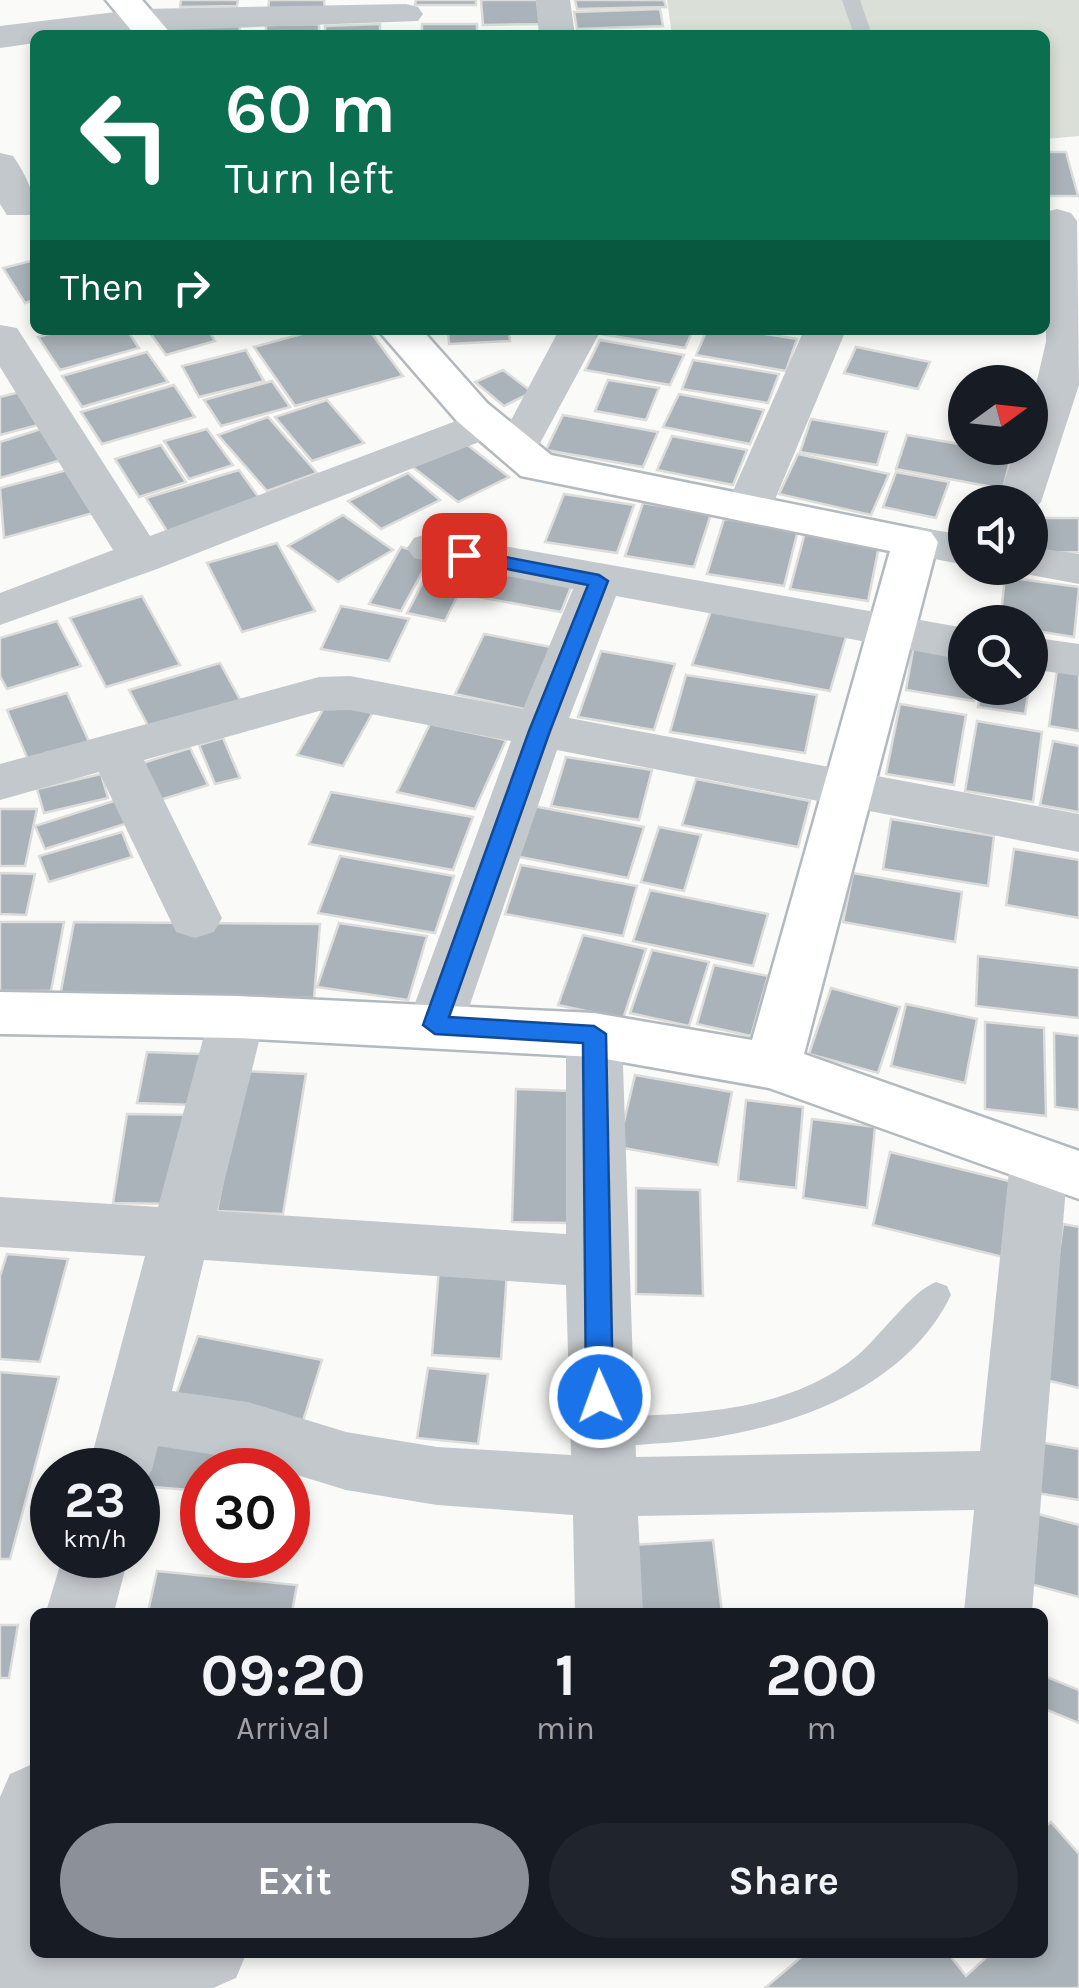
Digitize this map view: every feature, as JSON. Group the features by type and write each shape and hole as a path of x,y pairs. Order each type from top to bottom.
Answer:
{"street":[{"path":"552,0 556,30"},
{"path":"51,30 139,18 406,16"},
{"path":"0,37 30,33"},
{"path":"0,164 19,208"},
{"path":"1027,485 1066,403 1067,342 1060,222"},
{"path":"12,334 141,560"},
{"path":"405,335 502,437 538,466 948,547"},
{"path":"0,610 502,437 576,335"},
{"path":"748,509 823,335"},
{"path":"773,1066 915,542"},
{"path":"430,548 948,642"},
{"path":"1048,565 1079,569"},
{"path":"435,1025 540,731 599,581"},
{"path":"1048,656 1079,660"},
{"path":"0,782 334,693 1079,833"},
{"path":"114,750 195,918"},
{"path":"0,1013 236,1017 594,1034 773,1066 1059,1168 1012,1480 998,1608"},
{"path":"236,1017 184,1234 128,1442 248,1431 346,1461 437,1476 601,1459 1012,1480"},
{"path":"594,1034 601,1459 610,1608"},
{"path":"0,1222 596,1261"},
{"path":"81,1608 90,1578"},
{"path":"30,1825 1,1975 84,1971 170,1958"}],"lane":[{"path":"851,0 861,30"},
{"path":"601,1459 820,1398 866,1370 904,1338 936,1296"}],"shaded area":[{"path":"667,0 1079,0 1079,136 1050,139 1050,30 671,30"}],"building":[{"path":"181,0 238,0 237,6 180,7"},
{"path":"269,0 324,0 325,14 268,14"},
{"path":"416,0 476,0 476,5 415,5"},
{"path":"481,0 537,0 540,24 483,25"},
{"path":"575,0 664,0 666,7 577,9"},
{"path":"660,9 663,26 577,29 574,12"},
{"path":"319,24 319,30 266,30 266,25"},
{"path":"380,24 380,30 325,30 325,26"},
{"path":"422,24 477,24 477,30 422,30"},
{"path":"240,25 240,30 171,30"},
{"path":"1050,152 1066,152 1078,196 1050,196"},
{"path":"30,261 30,302 25,303 3,268"},
{"path":"130,335 139,348 60,370 38,337"},
{"path":"152,335 211,335 215,341 166,355"},
{"path":"298,335 373,335 403,376 295,406 254,347"},
{"path":"448,335 509,335 510,341 449,344"},
{"path":"607,335 691,335 685,348"},
{"path":"705,335 797,339 786,371 696,355"},
{"path":"600,340 684,355 670,385 585,370"},
{"path":"856,347 930,362 918,389 844,373"},
{"path":"246,350 264,381 199,397 182,366"},
{"path":"147,352 168,382 82,407 62,376"},
{"path":"693,360 779,374 768,403 682,389"},
{"path":"503,370 532,392 504,406 475,382"},
{"path":"608,380 659,388 646,420 595,411"},
{"path":"272,381 290,407 221,426 204,400"},
{"path":"174,385 195,417 102,444 81,412"},
{"path":"24,391 42,424 0,435 0,397"},
{"path":"679,394 764,410 750,444 663,427"},
{"path":"327,400 364,443 312,461 275,417"},
{"path":"563,415 658,432 643,467 546,450"},
{"path":"268,417 317,473 267,491 218,435"},
{"path":"811,419 887,432 877,465 800,452"},
{"path":"41,429 61,460 0,478 0,442"},
{"path":"207,429 233,465 189,479 164,441"},
{"path":"907,435 948,442 948,465 1009,465 1004,485 982,485 896,469"},
{"path":"672,436 747,450 733,485 657,470"},
{"path":"461,440 509,477 458,502 410,465"},
{"path":"161,445 186,482 139,497 115,459"},
{"path":"798,454 889,474 871,515 779,494"},
{"path":"71,469 93,513 4,538 0,488"},
{"path":"239,470 262,502 167,531 146,498"},
{"path":"896,472 949,482 936,518 883,507"},
{"path":"408,473 440,500 381,529 348,501"},
{"path":"564,494 634,505 617,553 545,542"},
{"path":"643,503 711,514 694,567 625,556"},
{"path":"343,515 393,550 338,582 288,546"},
{"path":"1048,518 1079,518 1079,552 1048,553"},
{"path":"724,519 798,530 784,586 707,574"},
{"path":"806,529 880,541 868,601 790,589"},
{"path":"277,543 315,611 242,632 207,563"},
{"path":"401,547 432,554 401,611 369,604"},
{"path":"436,557 473,564 445,621 407,613"},
{"path":"486,567 573,582 561,612 473,596"},
{"path":"1048,583 1079,587 1074,637 1048,633 1048,605 1002,605 1004,585"},
{"path":"142,596 180,665 106,687 70,618"},
{"path":"341,606 409,619 389,661 321,649"},
{"path":"712,608 847,633 830,691 692,665"},
{"path":"57,621 81,666 7,689 0,676 0,638"},
{"path":"484,634 556,648 529,710 455,694"},
{"path":"914,644 948,650 948,697 906,690"},
{"path":"601,651 675,664 654,730 578,717"},
{"path":"220,663 243,705 152,733 129,690"},
{"path":"1057,670 1079,673 1079,731 1049,726"},
{"path":"686,675 817,695 805,753 670,732"},
{"path":"67,693 90,744 29,762 7,710"},
{"path":"328,701 373,712 343,766 297,755"},
{"path":"900,704 966,715 954,785 886,774"},
{"path":"978,705 1026,705 1025,714"},
{"path":"977,721 1042,732 1033,802 965,791"},
{"path":"430,724 506,740 475,809 397,792"},
{"path":"223,738 240,778 215,784 199,745"},
{"path":"1053,741 1079,746 1079,812 1040,805"},
{"path":"190,748 208,785 160,800 143,763"},
{"path":"566,757 652,770 639,820 551,806"},
{"path":"101,774 108,798 44,813 37,789"},
{"path":"696,779 810,801 798,847 682,825"},
{"path":"331,792 473,817 453,870 309,844"},
{"path":"117,800 128,823 45,849 35,826"},
{"path":"533,806 644,827 628,878 515,856"},
{"path":"0,809 37,809 25,866 0,866"},
{"path":"891,819 994,836 988,886 883,869"},
{"path":"659,827 701,835 684,891 641,882"},
{"path":"122,832 132,857 49,882 39,856"},
{"path":"1014,849 1079,860 1079,918 1006,905"},
{"path":"340,856 454,876 435,933 318,913"},
{"path":"521,865 637,886 623,936 505,914"},
{"path":"0,873 35,874 26,915 0,914"},
{"path":"853,873 962,892 955,942 843,922"},
{"path":"650,890 768,914 753,966 633,941"},
{"path":"0,922 64,922 51,991 0,991"},
{"path":"74,922 320,924 314,998 60,996"},
{"path":"339,923 427,936 408,1000 317,987"},
{"path":"583,935 646,949 623,1019 558,1005"},
{"path":"652,950 709,962 689,1026 630,1013"},
{"path":"978,956 1079,968 1079,1018 976,1006"},
{"path":"714,965 768,976 751,1036 697,1024"},
{"path":"831,988 900,1007 878,1073 809,1054"},
{"path":"906,1004 977,1019 965,1083 891,1066"},
{"path":"985,1022 1044,1028 1046,1116 985,1109"},
{"path":"1054,1033 1079,1036 1079,1110 1055,1107"},
{"path":"147,1052 201,1054 193,1105 137,1103"},
{"path":"243,1071 306,1074 283,1214 217,1211"},
{"path":"635,1075 732,1092 718,1165 618,1147"},
{"path":"516,1089 571,1091 569,1223 512,1222"},
{"path":"746,1100 803,1107 796,1188 738,1181"},
{"path":"127,1114 196,1115 183,1204 113,1203"},
{"path":"812,1119 875,1127 867,1208 803,1198"},
{"path":"890,1152 1025,1185 1011,1259 873,1225"},
{"path":"636,1188 700,1190 703,1296 636,1294"},
{"path":"1063,1224 1079,1227 1079,1388 1042,1379"},
{"path":"7,1254 68,1259 40,1362 0,1359 0,1276"},
{"path":"439,1268 507,1271 501,1359 432,1355"},
{"path":"198,1336 322,1360 298,1437 170,1411"},
{"path":"428,1368 488,1374 478,1444 417,1438"},
{"path":"0,1372 59,1377 40,1448 30,1448 30,1485 10,1559 0,1559"},
{"path":"152,1431 224,1436 222,1448 180,1448 180,1489 160,1488 160,1448 148,1448"},
{"path":"1034,1441 1079,1449 1079,1500 1031,1492"},
{"path":"1034,1513 1079,1525 1079,1597 1023,1582"},
{"path":"713,1540 722,1608 623,1608 616,1546"},
{"path":"160,1571 180,1573 180,1578 297,1585 293,1608 149,1608"},
{"path":"0,1625 18,1625 9,1678 0,1678"},
{"path":"1048,1677 1079,1690 1079,1723 1048,1710"},
{"path":"1051,1822 1079,1854 1079,1988 765,1988 800,1958 952,1958 966,1976 986,1958 1048,1958"}],"route":[{"path":"464,555 599,581 540,731 435,1025 594,1034 600,1397"}]}
